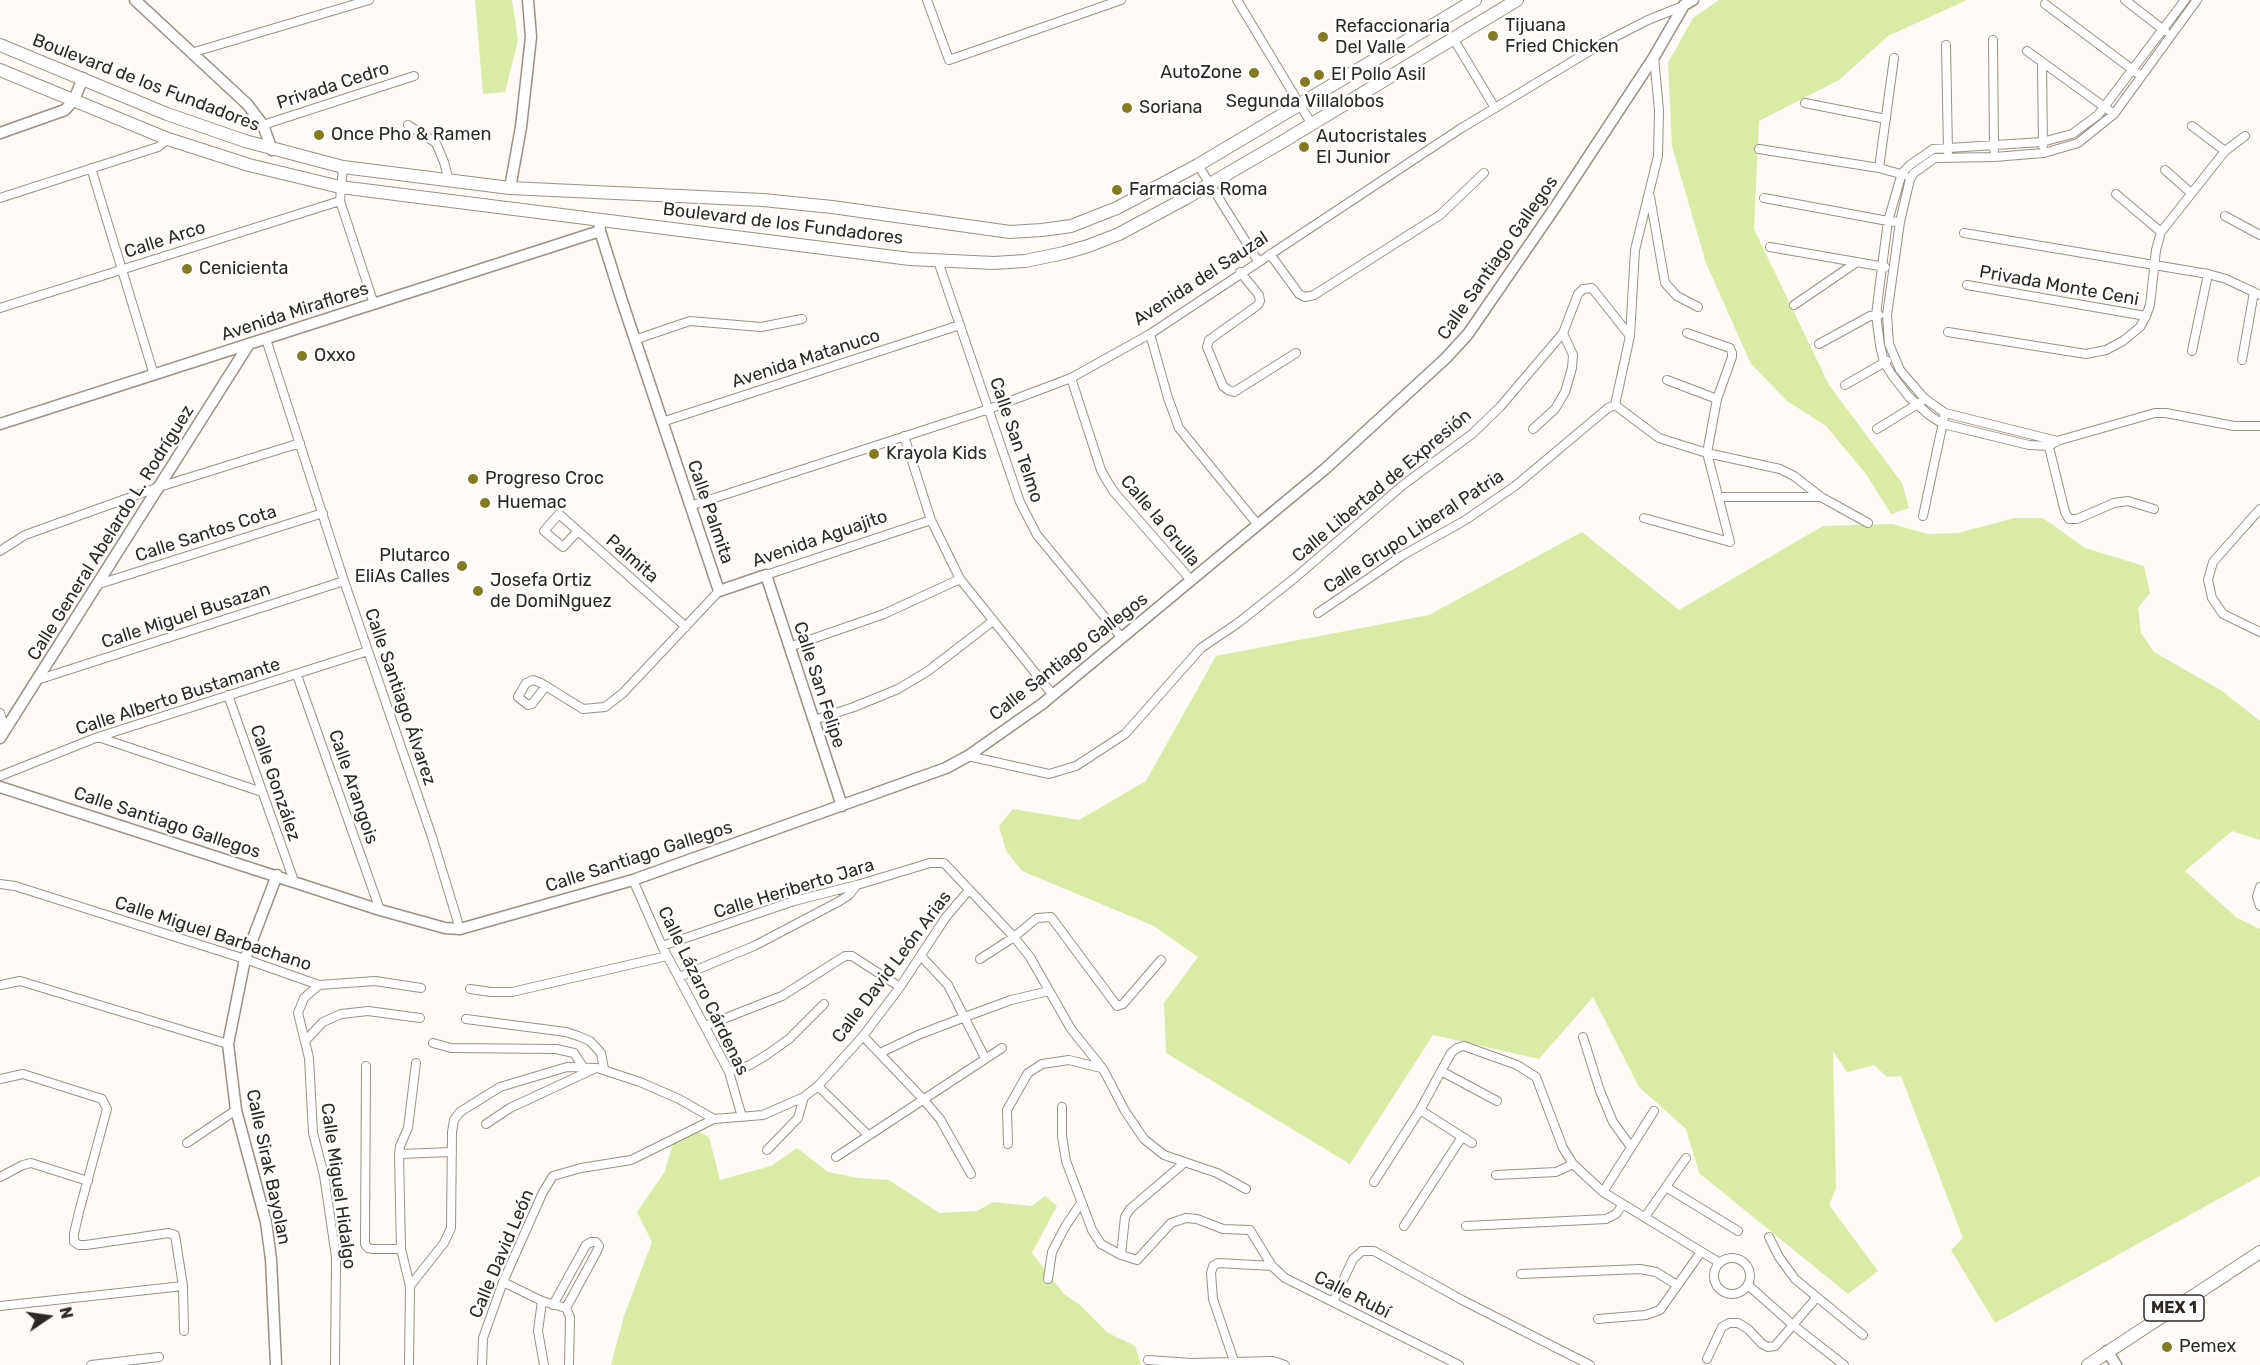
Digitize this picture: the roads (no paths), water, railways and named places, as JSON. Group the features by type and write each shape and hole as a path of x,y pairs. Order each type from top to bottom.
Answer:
{"main road":[{"name":"Boulevard de los Fundadores","path":"0,45 167,114 272,150 343,167 510,188 762,200 832,207 1010,232 1071,226 1138,198 1198,165 1475,0"},
{"name":"Boulevard de los Fundadores","path":"0,70 168,139 249,165 340,188 488,207 599,225 938,261 1025,261 1088,246 1119,234 1210,184 1517,0"},
{"path":"488,207 497,203 510,188"},
{"name":"MEX 1","path":"2088,1365 2260,1252"}],"street":[{"path":"135,0 247,104 262,125 272,150"},
{"path":"191,53 369,0"},
{"path":"510,188 521,127 531,37 528,0"},
{"path":"927,0 949,60 1121,0"},
{"path":"1238,0 1311,123"},
{"path":"2125,0 2171,35"},
{"path":"2185,0 2098,115 2072,134 2042,142 1994,147 1933,149 1902,173 1888,221 1876,315 1884,362 1892,375 1942,424 2029,445 2057,441 2155,413 2166,412 2234,426 2260,426"},
{"path":"2048,442 1946,413 1921,401 1893,357 1886,325 1892,267 1910,179 1914,173 1935,158 2044,153 2078,143 2114,114 2197,0"},
{"name":"Calle Santiago Gallegos","path":"0,787 380,910 445,928 460,928 633,880 946,768 968,756 1053,695 1325,469 1446,358 1468,334 1556,206 1689,3"},
{"name":"Avenida del Sauzal","path":"690,506 989,409 1071,378 1150,334 1258,261 1495,108 1603,43 1648,20 1689,3"},
{"path":"2045,4 2141,76"},
{"path":"1453,38 1495,108"},
{"path":"1993,40 1994,157"},
{"path":"1946,45 1948,157"},
{"path":"2027,51 2114,114"},
{"path":"1654,57 1660,134 1650,192 1633,261 1630,336 1616,405 1659,438 1707,453 1780,469 1806,483 1821,497 1868,523"},
{"path":"1879,168 1894,58"},
{"path":"2042,64 2044,153"},
{"name":"Privada Cedro","path":"262,125 414,76"},
{"path":"0,134 65,110 74,100 83,78"},
{"path":"1805,103 1886,119"},
{"path":"408,125 436,143 450,181"},
{"path":"2192,126 2225,151"},
{"path":"1948,332 2086,354 2106,350 2123,341 2140,327 2150,305 2154,264 2161,232 2225,151 2245,136"},
{"path":"0,198 158,147 168,139"},
{"path":"1759,149 1879,168 1902,173 1910,179"},
{"path":"1198,165 1258,261"},
{"path":"343,167 340,201 374,304"},
{"path":"91,168 154,375"},
{"path":"2165,170 2191,193"},
{"path":"1270,254 1299,294 1305,297 1314,295 1440,214 1484,173"},
{"path":"1650,192 1665,283 1677,296 1698,307"},
{"path":"2116,194 2161,232"},
{"path":"1764,198 1900,222"},
{"name":"Calle Arco","path":"0,308 340,201"},
{"path":"2225,216 2260,235"},
{"name":"Avenida Miraflores","path":"0,424 374,304 599,225"},
{"name":"Calle Palmita","path":"543,684 583,709 604,707 623,693 719,591 634,340 599,225"},
{"path":"1965,233 2154,264 2226,279 2257,294 2242,360"},
{"path":"1770,247 1892,267"},
{"name":"Calle San Telmo","path":"938,261 1020,502 1037,535 1122,638"},
{"path":"1794,305 1857,262"},
{"path":"1240,273 1259,296 1260,301 1258,305 1209,340 1208,347 1223,386 1234,392 1296,353"},
{"path":"2192,351 2208,274"},
{"name":"Privada Monte Ceni","path":"1967,285 2146,316"},
{"name":"Calle Libertad de Expresión","path":"968,756 1049,774 1056,774 1076,766 1125,734 1201,648 1238,623 1296,578 1403,485 1472,434 1500,406 1563,333 1578,294 1587,287 1592,288 1630,336"},
{"path":"1819,344 1870,316 1887,315"},
{"path":"634,340 690,321 761,327 802,319"},
{"name":"Avenida Matanuco","path":"662,422 960,325"},
{"path":"1533,429 1555,410 1565,392 1572,369 1573,355 1563,333"},
{"path":"1644,518 1731,542 1707,453 1717,399 1732,353 1730,348 1687,333"},
{"path":"1150,334 1179,428 1258,525"},
{"name":"Calle Santiago Álvarez","path":"266,339 344,581 432,837 460,928"},
{"name":"Calle General Abelardo L. Rodríguez","path":"3,734 249,344"},
{"path":"1845,385 1893,357"},
{"name":"Calle la Grulla","path":"1071,378 1101,470 1107,481 1191,580"},
{"path":"1667,380 1717,399"},
{"path":"1877,429 1921,401"},
{"name":"Calle Grupo Liberal Patria","path":"1318,613 1403,555 1515,486 1608,408 1616,405"},
{"path":"1923,516 1946,413"},
{"path":"904,436 931,520 960,579 1053,695"},
{"path":"2048,442 2065,512 2069,519 2077,519 2114,503 2128,501 2154,509"},
{"path":"0,551 25,535 159,487 300,444"},
{"path":"1720,496 1821,497"},
{"path":"2260,508 2213,562 2208,580 2212,598 2223,614 2260,632"},
{"name":"Calle Santos Cota","path":"99,584 323,513"},
{"name":"Palmita","path":"578,531 563,547 544,531 559,514 686,627"},
{"name":"Avenida Aguajito","path":"719,591 931,520"},
{"name":"Calle San Felipe","path":"766,575 842,806"},
{"path":"789,647 884,614 960,579"},
{"name":"Calle Miguel Busazan","path":"37,680 344,581"},
{"path":"814,720 854,708 898,689 928,671 993,621"},
{"name":"Calle Alberto Bustamante","path":"0,776 98,737 368,651"},
{"name":"Calle Arangois","path":"297,675 380,910"},
{"name":"Calle González","path":"228,695 294,881"},
{"path":"0,713 3,734"},
{"path":"98,737 262,792"},
{"name":"Calle Heriberto Jara","path":"662,946 794,901 936,862 944,863 969,890"},
{"name":"Calle Sirak Bayolan","path":"276,1365 271,1259 266,1222 236,1110 228,1044 245,959 277,875"},
{"name":"Calle Lázaro Cárdenas","path":"633,880 662,946 729,1072 742,1117"},
{"name":"Calle Miguel Barbachano","path":"0,885 15,886 320,985 375,981 421,988"},
{"path":"679,977 754,946 838,902 857,885"},
{"path":"2260,887 2257,897 2260,906"},
{"path":"969,890 1014,938 1035,966 1071,1029 1103,1069 1125,1111 1144,1139 1164,1155 1217,1173 1246,1190"},
{"name":"Calle David León Arias","path":"714,1119 763,1115 804,1097 818,1086 863,1036 900,987 946,917 969,890"},
{"path":"980,959 1014,938 1036,918 1050,917 1117,1006 1123,1004 1161,960"},
{"path":"705,1026 782,996 849,955 900,987"},
{"path":"470,989 512,992 667,956"},
{"path":"921,956 948,986 985,1058"},
{"path":"0,985 20,981 228,1044"},
{"name":"Calle Miguel Hidalgo","path":"320,985 310,992 298,1008 300,1027 309,1058 313,1132 324,1175 336,1257 335,1365"},
{"path":"880,1053 918,1035 1011,1000 1049,991"},
{"path":"729,1072 750,1065 789,1039 824,1004"},
{"path":"305,1041 323,1022 341,1014 368,1011 420,1017"},
{"path":"466,1018 566,1032 578,1036 590,1041 601,1053 600,1068"},
{"path":"863,1036 940,1119 971,1174"},
{"path":"1583,1037 1600,1091 1613,1122 1631,1147"},
{"path":"433,1043 451,1048 556,1049 574,1053 583,1067"},
{"path":"1374,1182 1420,1110 1451,1053 1464,1046 1517,1065 1536,1077 1558,1137 1573,1164 1603,1191 1720,1263"},
{"path":"836,1157 1002,1048"},
{"path":"1008,1144 1007,1110 1028,1073 1042,1064 1069,1059 1103,1069"},
{"path":"409,1365 410,1286 401,1249 399,1154 408,1128 416,1063"},
{"path":"366,1066 365,1244 368,1248 373,1249 401,1249"},
{"path":"410,1286 444,1243 451,1228 454,1120 460,1112 500,1087 567,1067 600,1068 679,1099 714,1119"},
{"path":"486,1124 510,1108 600,1068"},
{"path":"1441,1071 1497,1101"},
{"path":"0,1079 24,1074 102,1099 107,1109 74,1234 74,1242 86,1245 169,1233 175,1235 183,1286 184,1331"},
{"path":"818,1086 868,1135"},
{"path":"767,1150 798,1118 804,1097"},
{"path":"1062,1107 1062,1136 1066,1161 1081,1203 1092,1230 1101,1244 1121,1255 1125,1217 1130,1209 1185,1163"},
{"path":"187,1143 236,1110"},
{"path":"1420,1110 1472,1143"},
{"path":"1603,1191 1654,1111"},
{"name":"Calle David León","path":"482,1365 483,1338 503,1282 543,1192 553,1176 581,1167 631,1160 714,1119"},
{"path":"1404,1226 1462,1137"},
{"path":"399,1154 452,1152"},
{"path":"1645,1217 1686,1158"},
{"path":"0,1177 31,1163 88,1181"},
{"path":"1496,1175 1556,1172 1573,1164"},
{"path":"1666,1187 1738,1231"},
{"path":"1048,1279 1052,1252 1081,1203"},
{"path":"1466,1226 1606,1219 1616,1214 1623,1204"},
{"name":"Calle Rubí","path":"1121,1255 1137,1260 1172,1223 1186,1218 1197,1218 1223,1229 1250,1230 1272,1266 1284,1278 1459,1365"},
{"path":"1769,1237 1779,1257 1796,1279 1863,1335"},
{"path":"554,1305 586,1245 596,1242 599,1246 596,1253 566,1308"},
{"path":"1333,1302 1353,1259 1362,1251 1374,1251 1462,1300 1590,1365"},
{"path":"1598,1319 1646,1315 1660,1310 1701,1252"},
{"path":"1734,1258 1743,1262 1749,1270 1748,1284 1736,1293 1731,1294 1722,1290 1714,1277 1720,1263 1734,1258"},
{"path":"1234,1361 1213,1299 1211,1272 1213,1266 1218,1263 1272,1266"},
{"path":"1521,1274 1640,1269 1656,1272 1677,1285"},
{"path":"503,1282 542,1301 566,1308"},
{"path":"1748,1284 1794,1326 1844,1365"},
{"path":"0,1306 183,1286"},
{"path":"1707,1359 1717,1335 1722,1327 1729,1323 1738,1323 1768,1347 1775,1346 1817,1297"},
{"path":"542,1301 538,1331 544,1365"},
{"path":"566,1308 570,1317 569,1365"},
{"path":"2107,1351 2115,1365"},
{"path":"91,1365 159,1357"},
{"path":"1148,1360 1191,1363 1273,1361 1286,1365"}],"place":[{"name":"Tijuana Fried Chicken","path":"1493,36"},
{"name":"Refaccionaria Del Valle","path":"1323,37"},
{"name":"AutoZone","path":"1254,73"},
{"name":"El Pollo Asil","path":"1319,75"},
{"name":"Segunda Villalobos","path":"1305,82"},
{"name":"Soriana","path":"1127,108"},
{"name":"Once Pho & Ramen","path":"319,135"},
{"name":"Autocristales El Junior","path":"1304,147"},
{"name":"Farmacias Roma","path":"1117,190"},
{"name":"Cenicienta","path":"187,269"},
{"name":"Oxxo","path":"302,356"},
{"name":"Krayola Kids","path":"874,454"},
{"name":"Progreso Croc","path":"473,479"},
{"name":"Huemac","path":"485,503"},
{"name":"Plutarco EliAs Calles","path":"462,566"},
{"name":"Josefa Ortiz de DomiNguez","path":"478,591"},
{"name":"Pemex","path":"2167,1347"}]}
